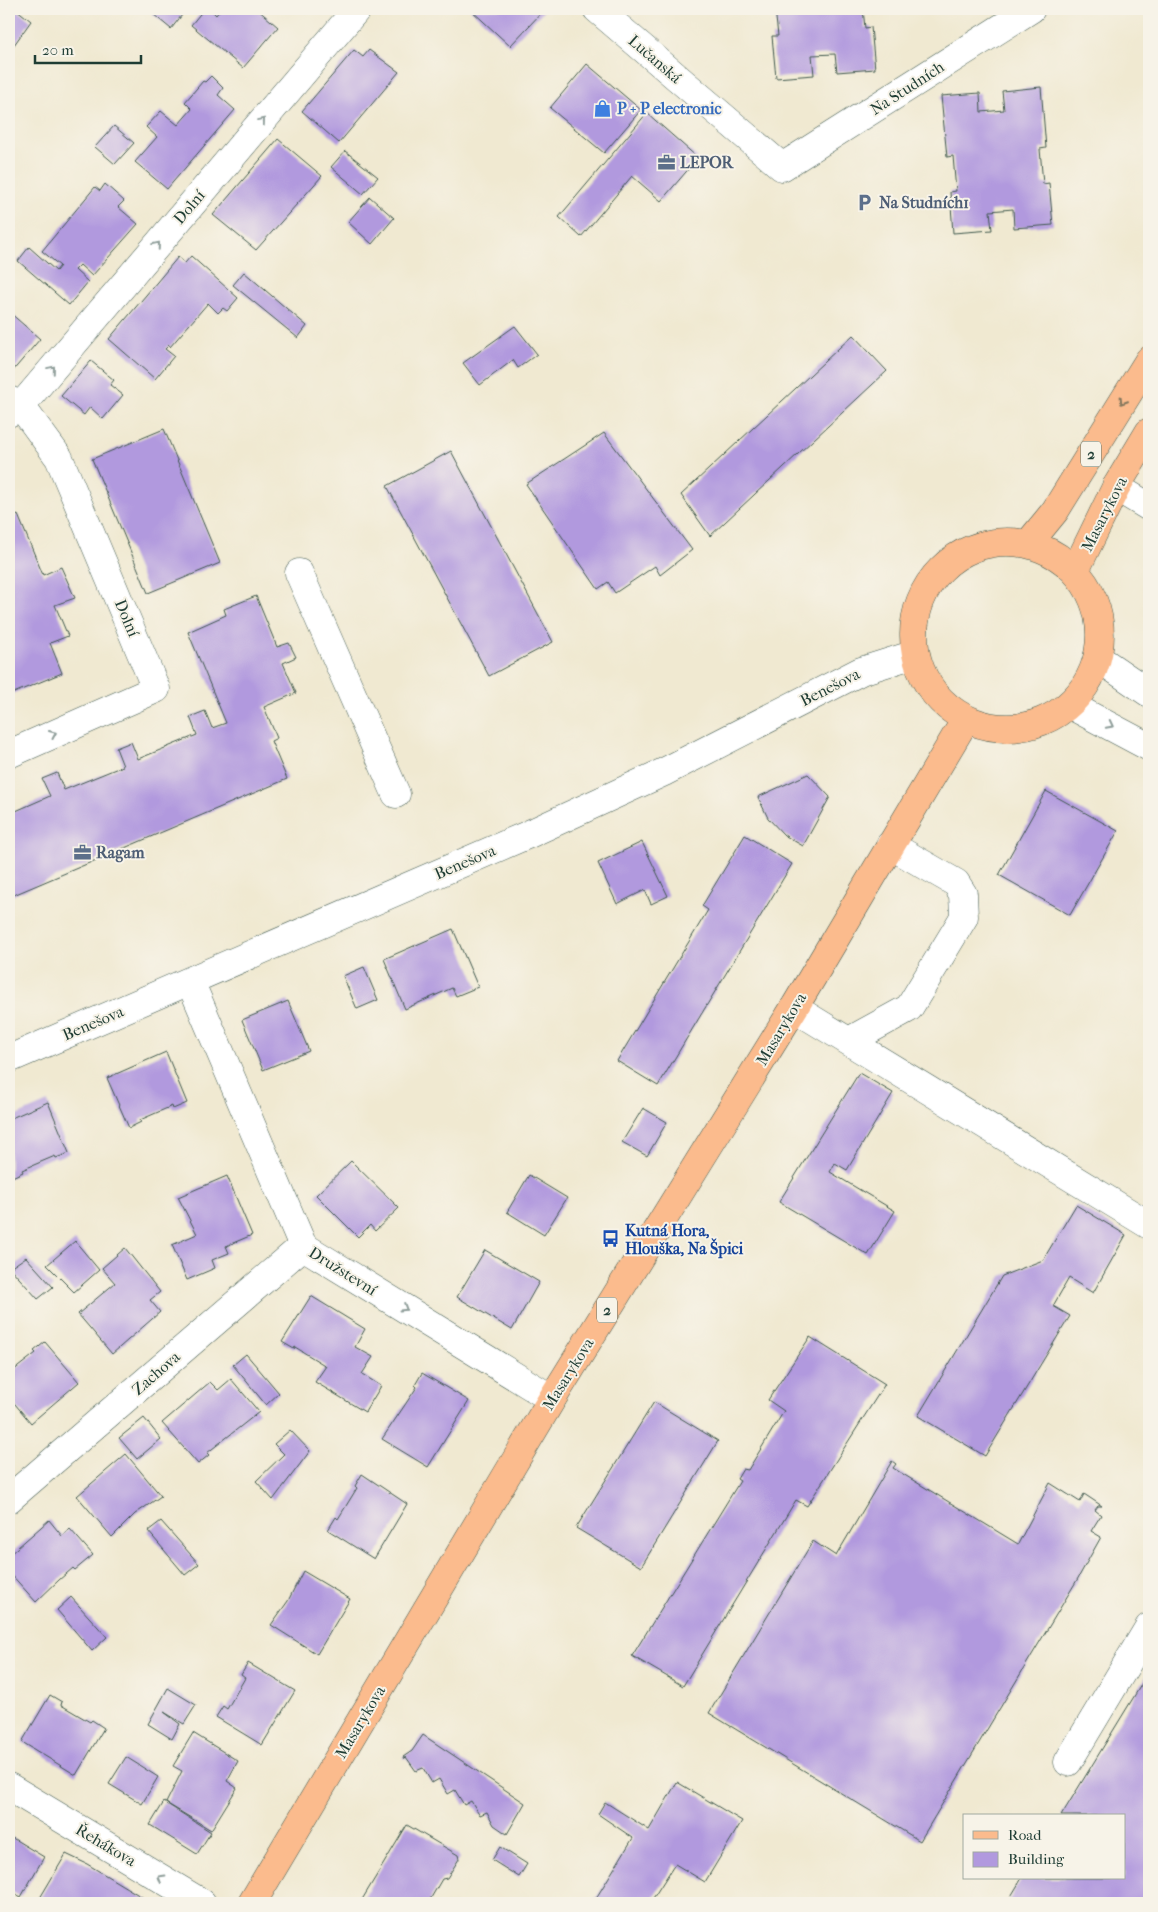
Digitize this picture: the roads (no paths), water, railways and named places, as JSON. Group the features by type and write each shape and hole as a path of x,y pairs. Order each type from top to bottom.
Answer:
{"main road":[{"name":"2","path":"1028,544 1059,506 1149,360"},
{"name":"Masarykova","path":"1075,571 1116,487 1149,432"},
{"path":"1004,541 1028,544 1050,552 1075,571 1086,584 1096,605 1101,632 1098,658 1088,684 1070,705 1048,720 1022,728 994,728 966,719 943,703 925,680 915,654 914,626 921,598 936,573 958,555 980,546 1004,541"},
{"name":"Masarykova","path":"252,1903 552,1399 794,1008 966,719"}],"street":[{"name":"Dolní","path":"9,754 156,689 59,458 13,407 357,9"},
{"name":"Lučanská","path":"597,9 622,18 782,167"},
{"name":"Na Studních","path":"782,167 1031,9"},
{"path":"1116,487 1149,507"},
{"path":"299,572 396,794"},
{"name":"Benešova","path":"9,1059 527,835 621,792 860,671 915,654"},
{"path":"1098,658 1149,693"},
{"path":"1070,705 1149,747"},
{"path":"849,1041 909,1008 964,917 963,894 956,883 890,844"},
{"name":"Družstevní","path":"190,981 303,1246 552,1399"},
{"path":"794,1008 1149,1225"},
{"name":"Zachova","path":"9,1499 303,1246"},
{"path":"1068,1762 1149,1627"},
{"name":"Řehákova","path":"9,1787 202,1903"}],"place":[{"name":"P + P electronic","path":"603,108"},
{"name":"LEPOR","path":"666,162"},
{"name":"Na Studních1","path":"865,202"},
{"name":"Ragam","path":"82,852"},
{"name":"Kutná Hora, Hlouška, Na Špici","path":"611,1239"}]}
